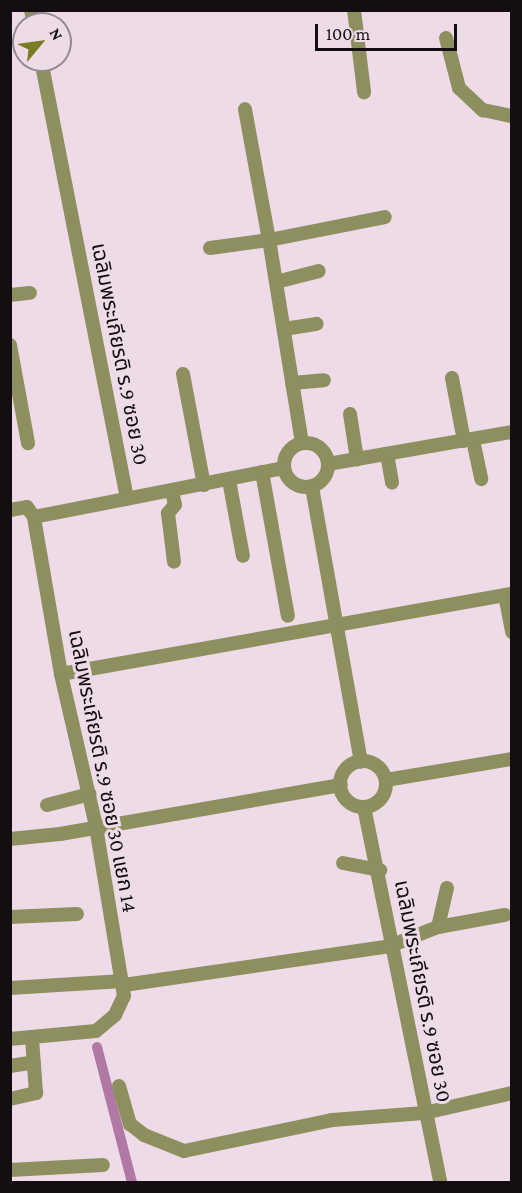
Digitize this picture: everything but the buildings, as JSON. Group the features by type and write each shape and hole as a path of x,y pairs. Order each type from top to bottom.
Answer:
{"street":[{"path":"354,10 364,93"},
{"path":"446,38 459,88 483,110 512,116"},
{"name":"เฉลิมพระเกียรติ ร.9 ซอย 30","path":"43,72 127,499 284,468"},
{"path":"245,109 302,443"},
{"path":"210,248 269,240 385,217"},
{"path":"276,282 319,271"},
{"path":"10,295 30,293"},
{"path":"284,329 317,324"},
{"path":"10,345 28,443"},
{"path":"183,374 204,484"},
{"path":"452,378 481,479"},
{"path":"292,383 324,380"},
{"path":"350,414 357,459"},
{"path":"328,464 512,432"},
{"path":"302,443 322,450 328,464 324,478 312,486 294,484 284,468 288,452 302,443"},
{"path":"387,454 392,483"},
{"path":"262,472 288,616"},
{"path":"229,480 243,556"},
{"path":"312,486 334,626 361,762"},
{"path":"172,491 175,505 168,513 174,562"},
{"path":"10,510 27,507 34,517 127,499"},
{"name":"เฉลิมพระเกียรติ ร.9 ซอย 30 แยก 14","path":"10,1040 96,1031 122,1004 124,983 90,794 61,674 34,517"},
{"path":"61,674 508,595 512,632"},
{"path":"386,780 512,759"},
{"path":"361,762 379,768 386,780 380,800 364,807 346,799 341,785 349,767 361,762"},
{"path":"10,839 341,785"},
{"path":"46,805 90,794"},
{"name":"เฉลิมพระเกียรติ ร.9 ซอย 30","path":"364,807 380,870 390,946 440,1182"},
{"path":"343,863 380,870"},
{"path":"438,927 447,888"},
{"path":"10,917 77,914"},
{"path":"10,988 124,983 390,946 438,927 505,915"},
{"path":"10,1099 36,1093 32,1038"},
{"path":"10,1066 34,1062"},
{"path":"119,1086 130,1124 144,1136 184,1151 332,1120 424,1113 512,1093"},
{"path":"10,1170 103,1165"}],"waterway":[{"path":"97,1047 132,1182"}]}
